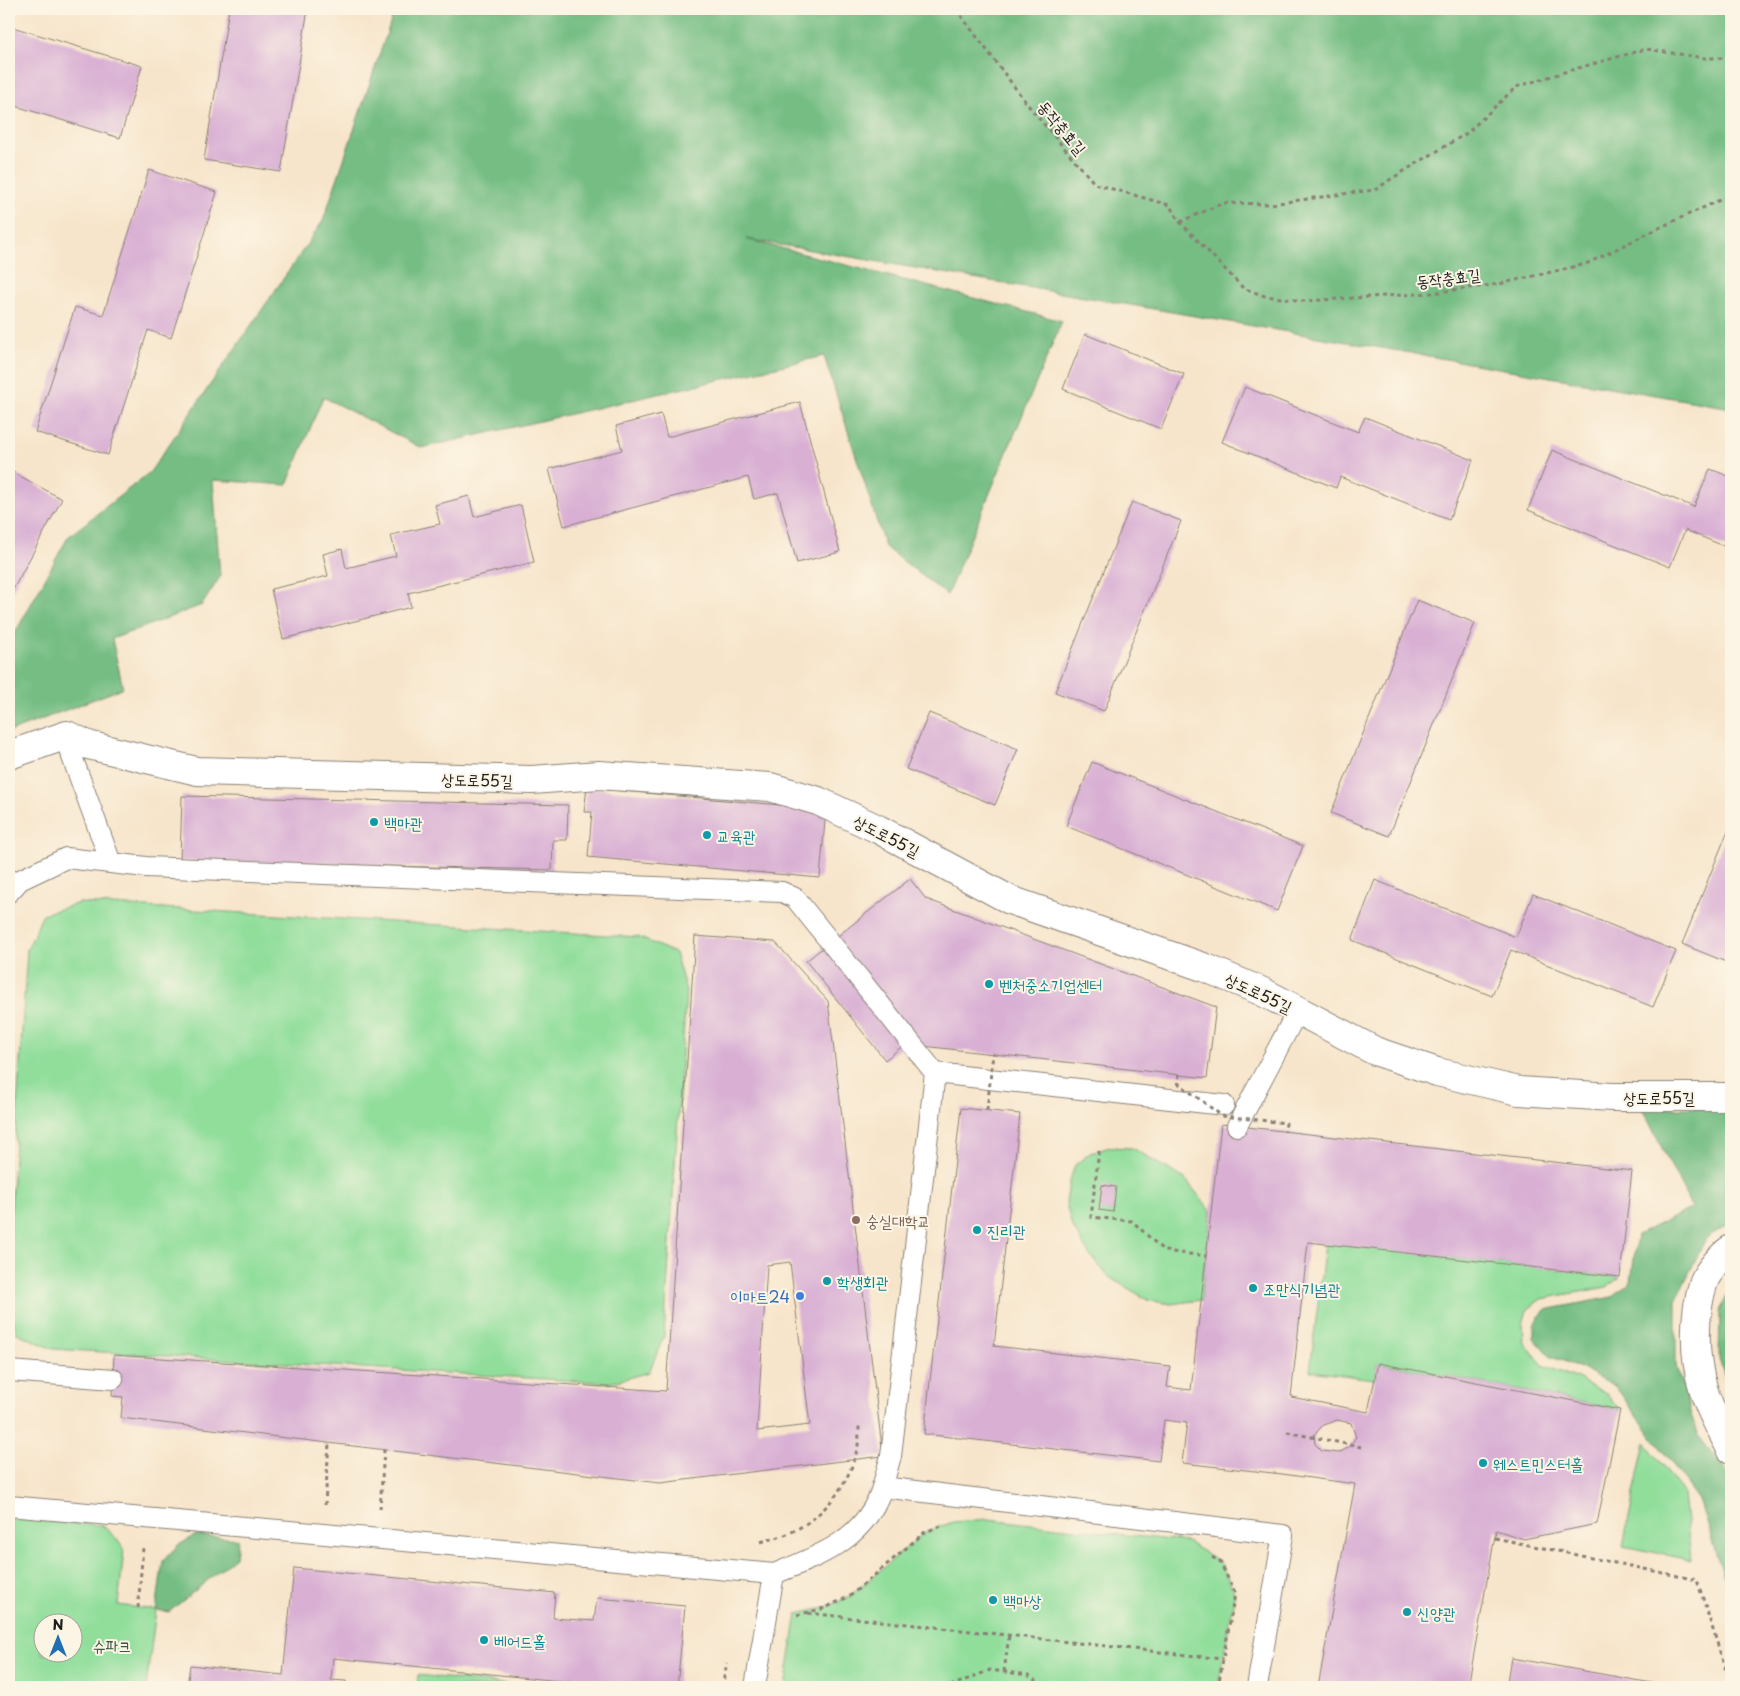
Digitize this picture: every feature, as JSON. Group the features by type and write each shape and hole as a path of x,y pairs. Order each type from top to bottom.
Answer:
{"street":[{"path":"9,755 64,735"},
{"name":"상도로55길","path":"64,735 88,745 197,771 532,780 599,775 770,787 818,801 878,830 1010,900 1206,968 1263,992 1374,1051 1437,1072 1519,1091 1612,1097 1731,1097"},
{"path":"1731,1249 1725,1253 1705,1279 1698,1307 1697,1333 1698,1362 1703,1390 1716,1423 1731,1450"}],"lane":[{"path":"64,735 111,863"},
{"path":"9,892 20,880 66,858 146,867 782,892 795,898 934,1073 891,1456 878,1498 862,1524 842,1542 820,1555 774,1574 9,1506"},
{"path":"1237,1126 1298,1010"},
{"path":"934,1073 1224,1105"},
{"path":"9,1371 113,1379"},
{"path":"882,1487 1283,1535 1257,1687"},
{"path":"755,1687 774,1574"}],"path":[{"name":"동작충효길","path":"956,9 1031,109 1095,184 1169,205 1180,222 1243,288 1265,296 1304,301 1441,292 1499,284 1586,264 1731,195"},
{"path":"1180,222 1224,203 1271,204 1376,190 1467,133 1516,87 1571,70 1646,49 1705,58 1731,58"},
{"path":"987,1110 993,1053"},
{"path":"1179,1074 1178,1083 1222,1116 1286,1123 1285,1132"},
{"path":"1099,1150 1091,1217 1132,1222 1164,1252 1206,1256"},
{"path":"757,1543 786,1535 804,1526 820,1514 835,1498 847,1476 857,1450 860,1426"},
{"path":"1287,1432 1361,1447"},
{"path":"324,1508 329,1443"},
{"path":"380,1513 384,1450"},
{"path":"138,1608 146,1518"},
{"path":"797,1614 825,1608 850,1596 925,1532 952,1522"},
{"path":"1495,1538 1697,1580 1731,1686"},
{"path":"1204,1552 1220,1562 1235,1593 1218,1687"},
{"path":"804,1613 1224,1659"},
{"path":"1004,1672 1009,1635"},
{"path":"951,1687 990,1670 1028,1675 1044,1687"}],"green space":[{"path":"395,9 1731,9 1731,408 746,239 1062,321 947,595 885,547 824,356 422,448 323,397 287,485 213,480 220,577 202,605 112,639 123,688 9,732 9,644 68,537 150,472 323,221"},
{"path":"80,903 638,937 675,953 686,991 664,1336 649,1372 610,1383 53,1349 17,1333 9,1306 9,1240 27,950 43,914"},
{"path":"1642,1108 1731,1108 1731,1223 1706,1238 1676,1300 1676,1366 1697,1434 1731,1478 1731,1599 1699,1500 1615,1386 1583,1369 1549,1355 1534,1338 1534,1325 1545,1310 1612,1297 1631,1282 1637,1235 1692,1208"},
{"path":"1110,1147 1132,1148 1185,1179 1211,1211 1201,1300 1171,1304 1148,1300 1109,1277 1088,1253 1071,1224 1066,1203 1069,1184 1075,1165 1090,1153"},
{"path":"1325,1243 1620,1277 1607,1287 1541,1299 1527,1310 1523,1324 1524,1342 1543,1365 1578,1379 1608,1395 1620,1410 1378,1363 1375,1379 1310,1371"},
{"path":"1731,1288 1731,1397 1719,1359 1720,1311"},
{"path":"1645,1442 1684,1494 1691,1560 1623,1546"},
{"name":"슈파크","path":"9,1519 102,1525 116,1538 124,1550 118,1605 156,1610 146,1687 9,1687"},
{"path":"988,1519 1187,1542 1220,1562 1235,1593 1218,1687 785,1687 797,1614 825,1608 850,1596 925,1532 953,1522"},
{"path":"196,1535 238,1539 236,1557 169,1612 156,1610 163,1561 177,1546"},
{"path":"418,1675 520,1686 520,1687 417,1687"}],"building":[{"path":"229,9 308,9 281,172 204,160"},
{"path":"9,26 142,66 120,138 9,104"},
{"path":"149,170 217,192 171,338 148,330 108,455 35,432 75,307 103,315"},
{"path":"1085,334 1184,374 1161,429 1063,389"},
{"path":"1245,387 1358,432 1365,417 1473,460 1449,520 1340,477 1336,488 1222,442"},
{"path":"800,402 840,552 797,563 778,493 754,499 748,477 564,526 549,469 622,450 616,426 661,414 667,437"},
{"path":"1552,450 1694,507 1710,469 1731,477 1731,549 1685,530 1670,567 1528,510"},
{"path":"9,470 62,499 9,597"},
{"path":"469,496 474,517 521,505 534,562 408,593 411,607 283,639 271,589 328,576 323,554 342,549 346,568 396,556 391,535 440,524 435,505"},
{"path":"1132,502 1181,521 1104,711 1055,692"},
{"path":"1417,600 1475,623 1389,836 1331,813"},
{"path":"929,713 1018,749 995,805 906,769"},
{"path":"1092,762 1303,846 1277,911 1066,826"},
{"name":"교육관","path":"587,788 826,809 820,878 588,857 592,812 584,812"},
{"name":"백마관","path":"182,796 568,805 567,840 553,840 552,870 180,861"},
{"path":"1731,823 1731,964 1682,944"},
{"name":"벤처중소기업센터","path":"910,879 926,899 1216,1007 1207,1078 905,1044 885,1060 806,961"},
{"path":"1375,880 1516,937 1533,894 1676,951 1653,1007 1511,950 1492,996 1352,940"},
{"name":"학생회관","path":"695,936 775,942 828,1001 883,1456 660,1483 121,1418 123,1397 112,1396 114,1355 666,1391","holes":["790,1262 810,1425 757,1431 767,1265"]},
{"path":"961,1108 1020,1114 994,1346 1170,1366 1167,1387 1191,1390 1221,1124 1632,1171 1620,1277 1308,1242 1291,1397 1368,1412 1378,1363 1620,1410 1597,1524 1524,1539 1496,1530 1468,1687 1318,1687 1355,1484 1182,1463 1187,1423 1164,1420 1159,1461 924,1434","holes":["1337,1420 1351,1423 1356,1437 1349,1447 1339,1453 1322,1451 1315,1444 1314,1435 1323,1425"]},
{"path":"1102,1185 1116,1187 1113,1212 1099,1210"},
{"name":"베어드홀","path":"294,1568 555,1593 553,1618 594,1621 597,1598 685,1606 677,1687 588,1687 589,1684 333,1658 331,1680 346,1681 346,1687 187,1687 190,1665 283,1675"},
{"path":"1511,1658 1669,1686 1669,1687 1506,1687"}],"place":[{"name":"백마관","path":"374,822"},
{"name":"교육관","path":"707,835"},
{"name":"벤처중소기업센터","path":"989,984"},
{"name":"숭실대학교","path":"856,1220"},
{"name":"진리관","path":"977,1230"},
{"name":"학생회관","path":"827,1281"},
{"name":"조만식기념관","path":"1253,1288"},
{"name":"이마트24","path":"800,1296"},
{"name":"웨스트민스터홀","path":"1483,1463"},
{"name":"백마상","path":"993,1600"},
{"name":"신양관","path":"1407,1612"},
{"name":"베어드홀","path":"484,1640"}]}
